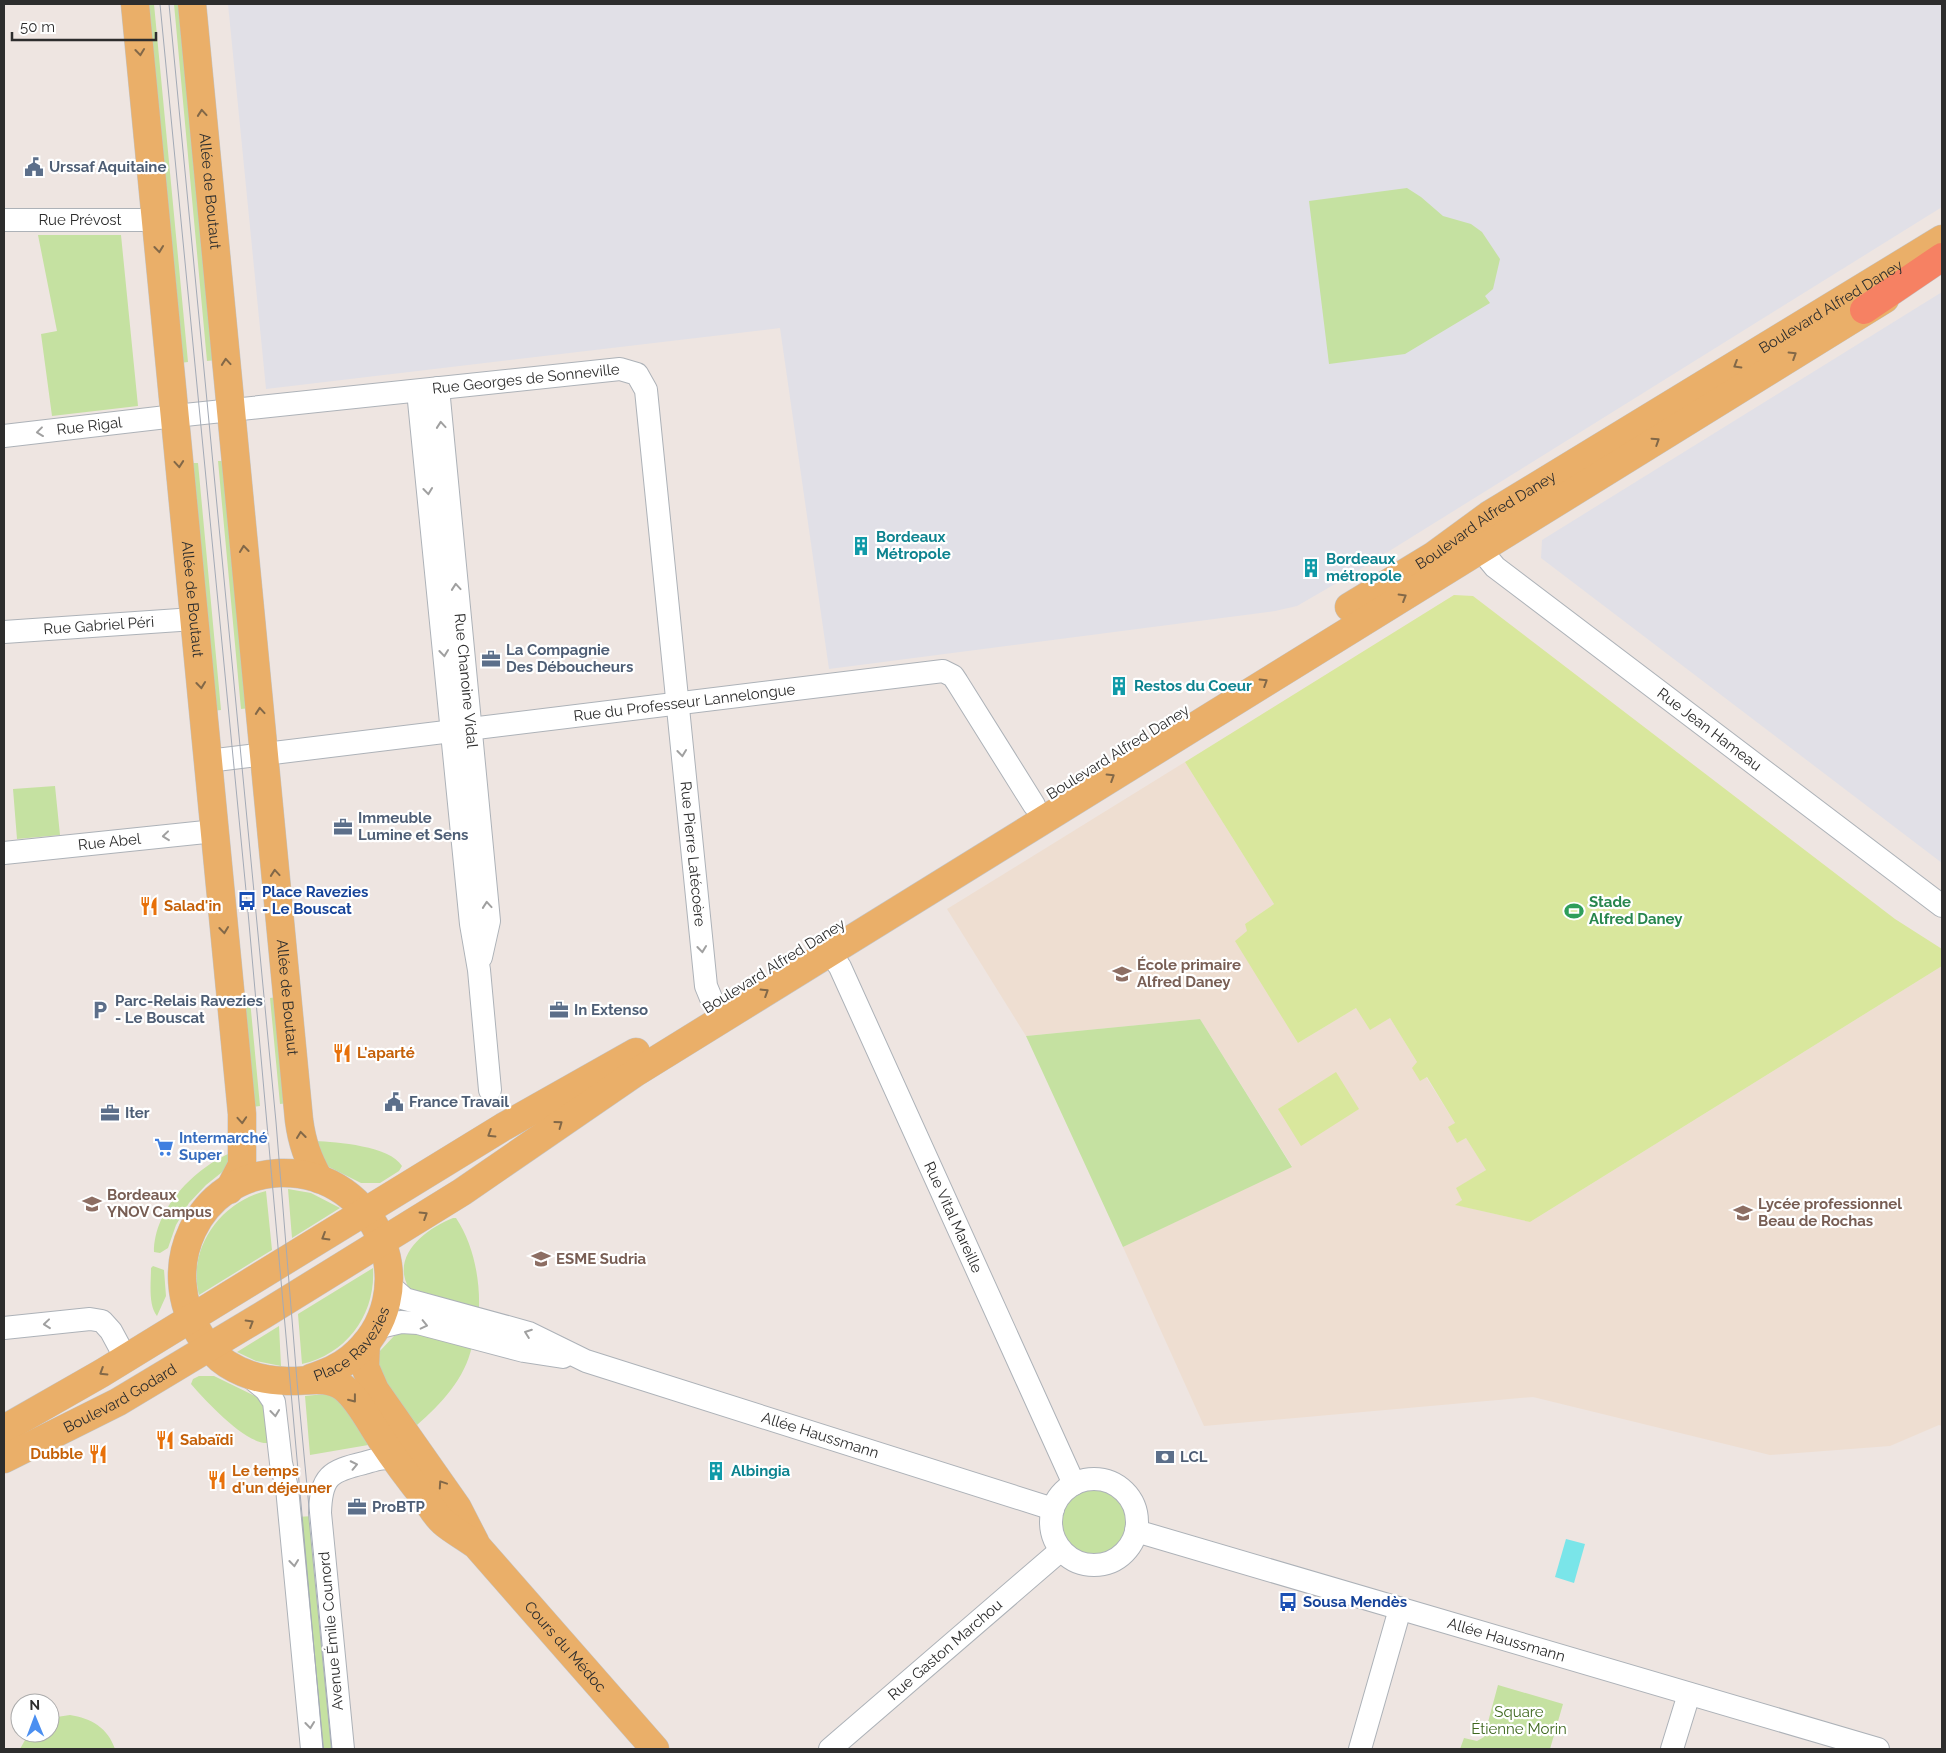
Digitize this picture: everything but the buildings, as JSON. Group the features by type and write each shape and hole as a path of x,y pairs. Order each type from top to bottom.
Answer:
{"highway":[{"path":"1864,310 1942,256"}],"main road":[{"name":"Allée de Boutaut","path":"135,4 243,1125 242,1165 229,1190"},
{"name":"Allée de Boutaut","path":"192,4 302,1143 306,1156 319,1179"},
{"name":"Boulevard Alfred Daney","path":"366,1212 503,1127 625,1059 1444,548 1489,516 1942,239"},
{"name":"Boulevard Alfred Daney","path":"383,1241 509,1161 635,1073 829,951 1481,550 1864,310 1942,269"},
{"name":"Place Ravezies","path":"272,1174 300,1174 319,1179 337,1187 366,1212 383,1241 387,1256 389,1286 385,1308 371,1336 350,1359 332,1370 311,1378 288,1382 248,1375 226,1364 208,1347 189,1320 181,1289 182,1256 187,1240 204,1212 229,1190 249,1179 272,1174"},
{"path":"189,1320 366,1212"},
{"path":"208,1347 383,1241"},
{"name":"Boulevard Godard","path":"4,1429 189,1320"},
{"name":"Cours du Médoc","path":"371,1336 365,1367 375,1390 457,1507 476,1545"},
{"name":"Boulevard Godard","path":"4,1459 118,1402 208,1347"},
{"name":"Cours du Médoc","path":"311,1378 343,1387 395,1460 442,1521 476,1545 655,1749"}],"street":[{"name":"Rue Prévost","path":"4,220 156,220"},
{"name":"Rue Georges de Sonneville","path":"175,416 620,369 637,374 646,390 677,704"},
{"name":"Rue Chanoine Vidal","path":"428,390 460,730 488,921 479,970 490,1090"},
{"path":"1444,548 1457,546 1481,550 1486,535 1493,526 1621,444 1663,410"},
{"name":"Rue Rigal","path":"4,436 175,416"},
{"name":"Rue Jean Hameau","path":"1481,550 1495,568 1942,906"},
{"name":"Rue Gabriel Péri","path":"4,632 194,619"},
{"name":"Rue du Professeur Lannelongue","path":"208,761 943,671 953,676 1034,805"},
{"name":"Rue Pierre Latécoère","path":"677,704 706,986 714,1003"},
{"name":"Rue Abel","path":"4,853 214,831"},
{"name":"Rue Vital Mareille","path":"829,951 848,984 1074,1484"},
{"name":"Allée Haussmann","path":"389,1286 405,1299 529,1332 586,1361"},
{"path":"4,1328 90,1319 102,1322 110,1330 125,1358"},
{"name":"Allée Haussmann","path":"371,1336 401,1322 418,1323 524,1351 586,1361 1053,1509"},
{"name":"Place Ravezies","path":"248,1375 266,1390 274,1402 290,1514"},
{"name":"Avenue Émile Counord","path":"343,1749 320,1512 322,1488 332,1473 344,1467 382,1458 395,1460"},
{"path":"1100,1479 1113,1484 1124,1492 1132,1502 1136,1515 1136,1531 1128,1548 1119,1557 1108,1563 1095,1565 1082,1563 1070,1558 1061,1550 1054,1537 1051,1523 1053,1509 1058,1499 1074,1484 1100,1479"},
{"name":"Avenue Émile Counord","path":"290,1514 312,1749"},
{"name":"Allée Haussmann","path":"1136,1531 1878,1749"},
{"name":"Rue Gaston Marchou","path":"830,1749 1061,1550"},
{"path":"1360,1749 1400,1609"},
{"path":"1672,1749 1689,1694"}],"shaded area":[{"path":"228,4 1942,4 1942,207 1354,573 1297,606 1275,611 829,669 780,328 266,389"},
{"path":"1942,292 1942,863 1541,558 1542,540"},
{"name":"Lycée professionnel Beau de Rochas","path":"1185,762 1274,904 1245,924 1298,1043 1356,1008 1390,1018 1417,1062 1420,1080 1426,1077 1455,1123 1457,1143 1466,1138 1486,1170 1457,1188 1462,1200 1456,1205 1530,1222 1942,966 1942,1426 1939,1425 1890,1446 1770,1455 1533,1397 1204,1426 1123,1247 1292,1166 1200,1019 1026,1036 947,909"}],"green space":[{"path":"146,4 154,4 188,362 180,363"},
{"path":"174,4 183,4 217,360 207,361"},
{"path":"1407,188 1443,216 1471,224 1482,232 1500,259 1493,289 1485,296 1490,303 1405,354 1329,364 1309,201"},
{"path":"38,235 121,235 138,406 52,416 41,334 57,331"},
{"path":"218,461 226,461 250,708 241,709"},
{"path":"190,463 198,463 221,710 212,711"},
{"name":"Stade Alfred Daney","path":"1454,595 1473,596 1895,919 1942,949 1942,966 1530,1222 1455,1205 1462,1200 1456,1188 1486,1170 1466,1138 1457,1143 1448,1127 1455,1123 1427,1077 1420,1081 1412,1068 1417,1062 1390,1018 1370,1030 1356,1008 1298,1043 1235,941 1247,931 1245,924 1274,904 1185,762"},
{"path":"55,786 60,835 17,839 13,789"},
{"path":"278,997 288,1103 280,1104 270,998"},
{"path":"250,1000 260,1106 252,1107 241,1001"},
{"path":"1200,1019 1292,1167 1123,1247 1026,1036"},
{"path":"1336,1072 1359,1109 1301,1146 1278,1109"},
{"path":"315,1141 362,1146 396,1159 402,1166 399,1171 380,1183 361,1183 327,1166"},
{"path":"233,1152 226,1169 206,1185 189,1203 176,1225 168,1248 160,1253 154,1252 161,1220 179,1192 205,1168"},
{"path":"288,1189 311,1193 340,1208 292,1238"},
{"path":"266,1191 272,1250 199,1295 198,1260 203,1244 211,1230 222,1216 235,1205"},
{"path":"456,1218 462,1228 471,1250 477,1273 479,1308 410,1290 405,1278 404,1266 413,1246 432,1229"},
{"path":"153,1266 164,1270 166,1296 157,1316 151,1300 151,1268"},
{"path":"373,1268 373,1285 369,1301 364,1316 356,1330 332,1351 318,1359 302,1364 298,1314"},
{"path":"279,1326 281,1366 256,1361 237,1352"},
{"path":"408,1331 472,1346 469,1358 458,1380 435,1408 417,1425 377,1371 378,1353 394,1336"},
{"path":"199,1376 214,1376 259,1398 265,1404 268,1443 259,1442 249,1437 216,1410 191,1384 193,1379"},
{"path":"325,1394 340,1398 374,1444 310,1455 305,1396"},
{"path":"1094,1490 1107,1493 1117,1500 1124,1510 1127,1523 1124,1536 1117,1546 1107,1553 1094,1556 1081,1553 1071,1546 1064,1536 1061,1523 1064,1510 1071,1500 1081,1493"},
{"path":"314,1516 336,1749 319,1749 296,1517"},
{"name":"Square Étienne Morin","path":"1498,1685 1563,1704 1550,1749 1460,1749 1464,1738 1477,1741 1484,1737"},
{"path":"60,1716 78,1716 98,1725 108,1735 115,1749 20,1749 23,1743 60,1743"}],"water":[{"path":"1566,1539 1585,1544 1574,1583 1555,1577"}],"tram line":[{"path":"160,4 247,901 323,1749"},
{"path":"169,4 276,1122 297,1381 332,1749"}],"place":[{"name":"Urssaf Aquitaine","path":"34,167"},
{"name":"Bordeaux Métropole","path":"861,546"},
{"name":"Bordeaux métropole","path":"1311,568"},
{"name":"La Compagnie Des Déboucheurs","path":"491,659"},
{"name":"Restos du Coeur","path":"1119,686"},
{"name":"Immeuble Lumine et Sens","path":"343,827"},
{"name":"Place Ravezies - Le Bouscat","path":"247,901"},
{"name":"Salad'in","path":"149,906"},
{"name":"Stade Alfred Daney","path":"1574,911"},
{"name":"École primaire Alfred Daney","path":"1122,974"},
{"name":"Parc-Relais Ravezies - Le Bouscat","path":"100,1010"},
{"name":"In Extenso","path":"559,1010"},
{"name":"L'aparté","path":"342,1053"},
{"name":"France Travail","path":"394,1102"},
{"name":"Iter","path":"110,1113"},
{"name":"Intermarché Super","path":"164,1147"},
{"name":"Bordeaux YNOV Campus","path":"92,1204"},
{"name":"Lycée professionnel Beau de Rochas","path":"1743,1213"},
{"name":"ESME Sudria","path":"541,1259"},
{"name":"Sabaïdi","path":"165,1440"},
{"name":"Dubble","path":"98,1454"},
{"name":"LCL","path":"1165,1457"},
{"name":"Albingia","path":"716,1471"},
{"name":"Le temps d'un déjeuner","path":"217,1480"},
{"name":"ProBTP","path":"357,1507"},
{"name":"Sousa Mendès","path":"1288,1602"}]}
